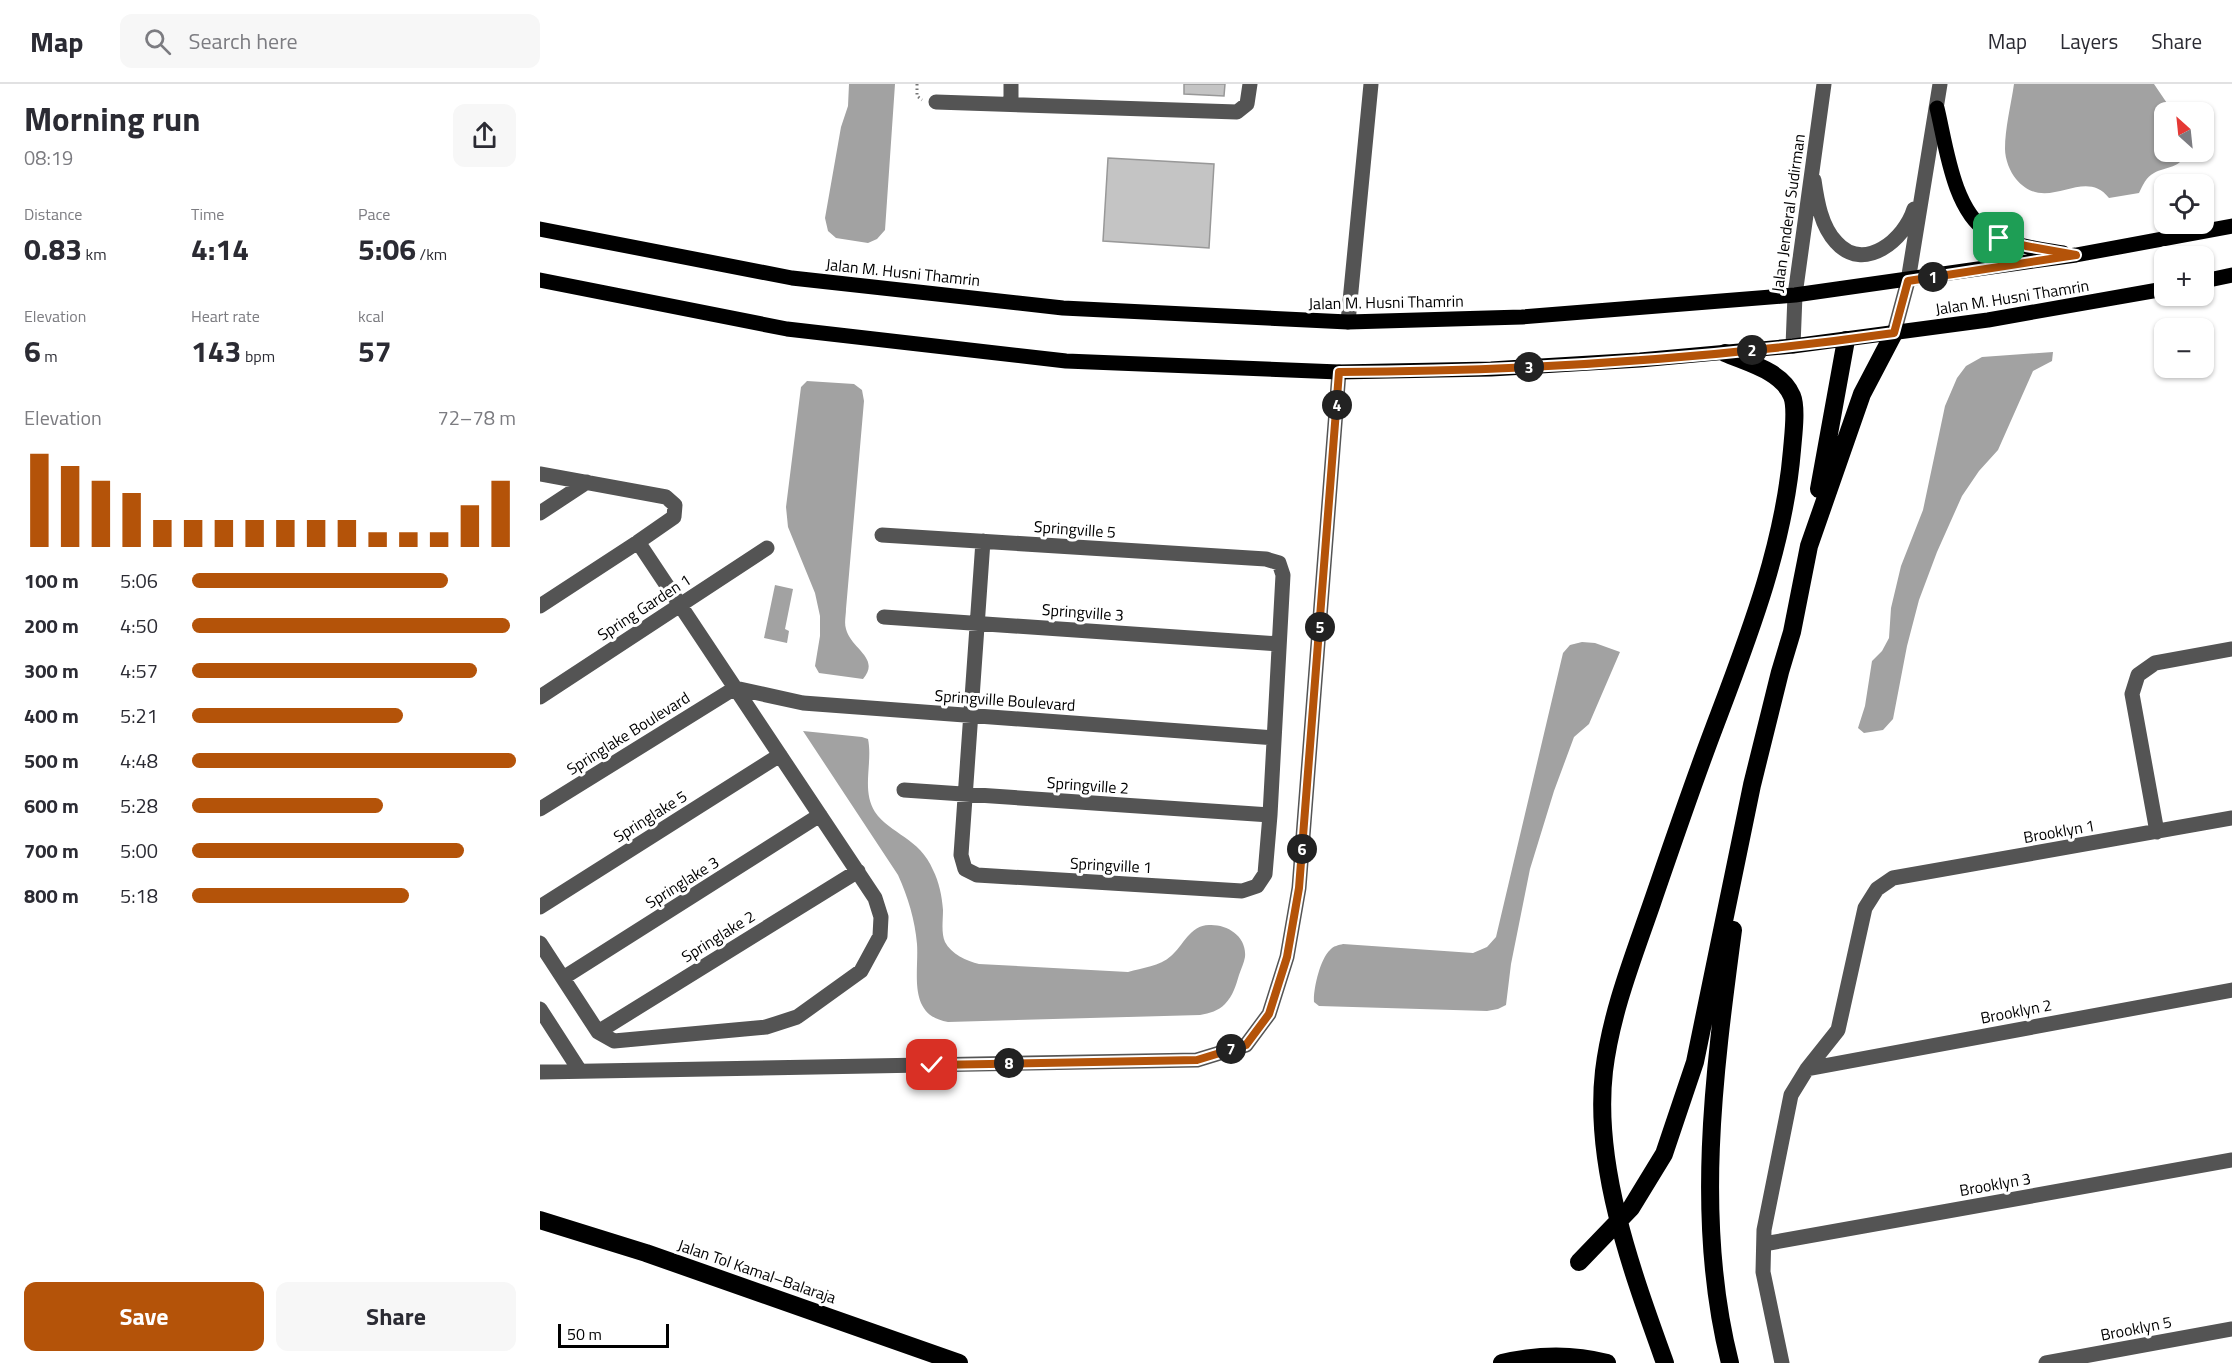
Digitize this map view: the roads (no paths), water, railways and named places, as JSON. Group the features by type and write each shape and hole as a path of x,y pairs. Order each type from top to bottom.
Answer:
{"highway":[{"path":"1809,546 1862,394 1894,333"},
{"path":"1579,1262 1631,1208 1664,1154 1695,1062 1752,785 1792,632 1846,340"},
{"path":"1665,1363 1628,1252 1614,1196 1607,1161 1604,1127 1604,1073 1611,1028 1627,975 1762,597 1786,495 1793,435 1794,398 1785,383 1778,377 1725,353"},
{"path":"1730,1363 1723,1333 1713,1262 1710,1178 1717,1067 1752,785"},
{"name":"Jalan Tol Kamal–Balaraja","path":"540,1220 646,1253 959,1363"},
{"path":"1502,1363 1543,1357 1571,1357 1607,1363"}],"main road":[{"path":"1937,108 1959,193 1978,224 1988,232 2012,242 2076,255"},
{"name":"Jalan M. Husni Thamrin","path":"540,229 792,278 1063,308 1348,322 1522,317 1795,296 2076,255 2232,226"},
{"path":"2214,279 2232,275"},
{"name":"Jalan M. Husni Thamrin","path":"540,280 787,329 845,336 1066,361 1339,372 1491,369 1725,353 1846,340 2062,308 2154,291"}],"street":[{"path":"1011,84 1011,104"},
{"path":"936,102 1237,112 1247,104 1250,84"},
{"path":"1348,322 1371,84"},
{"name":"Jalan Jenderal Sudirman","path":"1793,346 1795,296 1824,84"},
{"path":"1894,333 1908,281 1940,84"},
{"path":"1812,165 1819,203 1828,231 1842,248 1861,255 1876,252 1903,231 1910,222 1928,169"},
{"path":"540,1072 1197,1060 1246,1045 1269,1014 1287,957 1299,888 1339,372"},
{"path":"540,474 666,497 675,505 674,517 540,606"},
{"path":"540,513 587,482"},
{"name":"Springville 5","path":"882,535 1266,559 1279,563 1283,575 1279,644"},
{"path":"540,943 598,1032 614,1041 766,1027 797,1017 861,971 880,936 881,917 875,898 638,542"},
{"path":"965,794 983,542"},
{"name":"Spring Garden 1","path":"540,697 767,548"},
{"name":"Springville 3","path":"884,617 1279,644"},
{"path":"1270,815 1279,644"},
{"path":"2157,832 2132,694 2138,675 2156,663 2232,649"},
{"name":"Springville Boulevard","path":"735,688 803,703 1274,738"},
{"name":"Springlake Boulevard","path":"540,809 735,688"},
{"name":"Springlake 5","path":"540,907 780,755"},
{"name":"Springville 2","path":"904,790 1270,815"},
{"name":"Springville 1","path":"965,794 961,855 964,869 977,875 1242,891 1257,886 1265,874 1270,815"},
{"name":"Springlake 3","path":"563,978 820,815"},
{"name":"Brooklyn 1","path":"1807,1069 1838,1030 1865,908 1876,890 1893,878 2232,818"},
{"name":"Springlake 2","path":"598,1032 858,871"},
{"name":"Brooklyn 2","path":"1807,1069 2232,990"},
{"path":"540,1009 580,1071"},
{"path":"1782,1363 1763,1272 1764,1230 1791,1095 1807,1069"},
{"name":"Brooklyn 3","path":"1764,1244 2232,1160"},
{"name":"Brooklyn 5","path":"2046,1363 2232,1329"}]}
